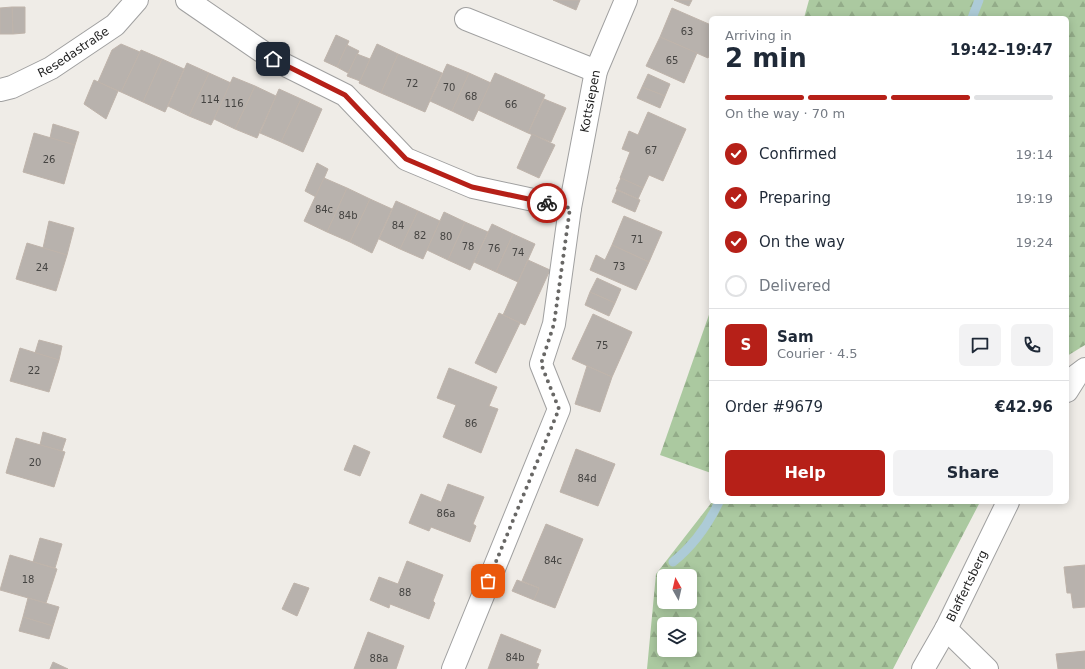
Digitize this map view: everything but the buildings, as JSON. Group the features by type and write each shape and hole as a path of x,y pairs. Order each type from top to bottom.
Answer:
{"street":[{"name":"Resedastraße","path":"0,90 12,87 51,68 115,25 137,0"},
{"path":"187,0 273,59 345,95 406,159 472,187 570,208"},
{"name":"Kottsiepen","path":"453,669 559,409 541,364 554,324 570,208 596,71 626,0"},
{"path":"466,19 596,71"},
{"path":"1069,388 1077,375 1085,369"},
{"name":"Blaffertsberg","path":"923,669 946,629 1007,504"},
{"path":"946,629 987,669"}],"green space":[{"path":"809,0 1085,0 1085,345 1069,355 1069,16 805,16"},
{"path":"709,315 709,472 660,455"},
{"path":"710,504 979,504 893,669 647,669 656,574 657,573 657,609 697,609 697,569 660,569"}],"waterway":[{"path":"973,16 979,0"},
{"path":"673,562 699,535 718,504"}],"way so far":[{"path":"488,581 559,409 541,364 554,324 570,208 547,203"}],"route":[{"path":"273,59 345,95 406,159 472,187 547,203"}]}
